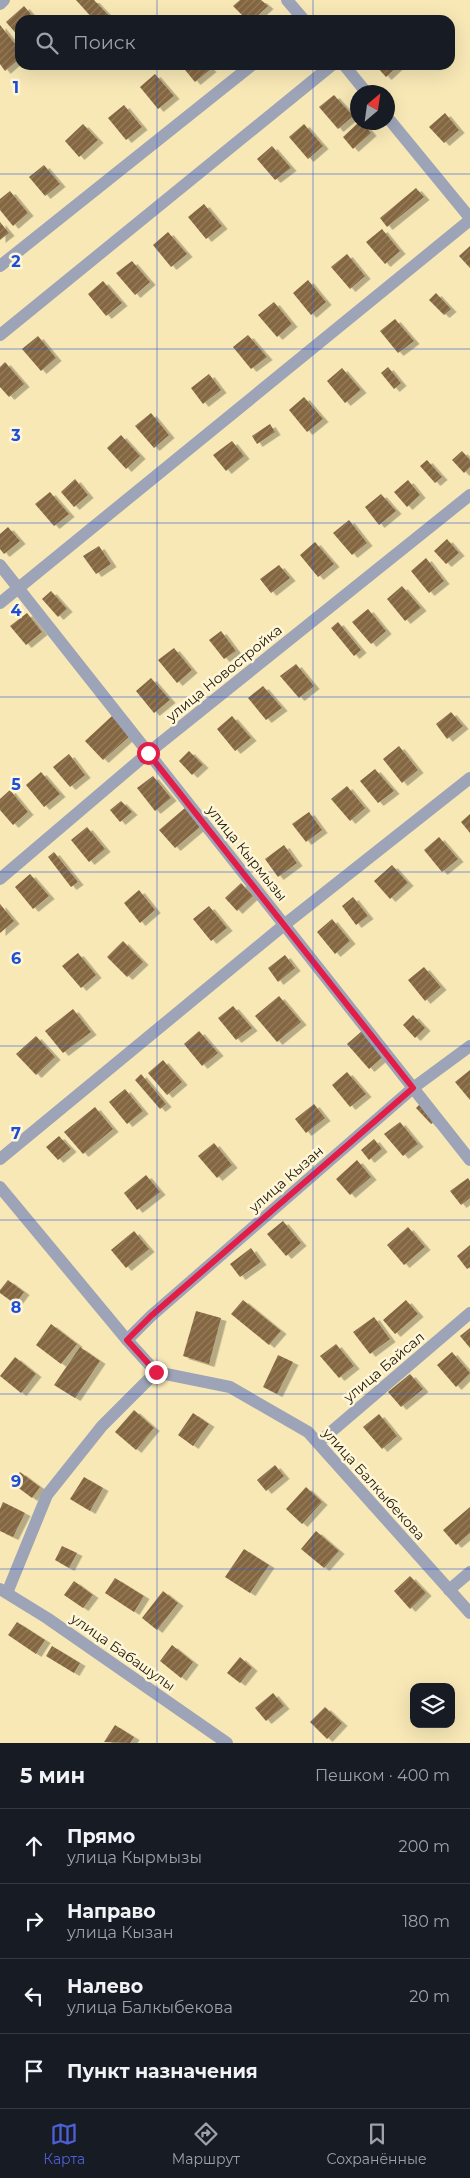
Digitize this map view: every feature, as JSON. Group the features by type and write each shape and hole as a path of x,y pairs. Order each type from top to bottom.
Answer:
{"street":[{"path":"0,4 4,0"},
{"path":"287,0 300,15"},
{"path":"0,266 246,70"},
{"path":"0,334 326,70"},
{"path":"348,70 360,85"},
{"path":"0,603 470,219 395,127"},
{"name":"улица Новостройка","path":"0,879 148,753 470,495"},
{"name":"улица Кырмызы","path":"0,565 470,1160"},
{"path":"0,1159 284,925 470,778"},
{"name":"улица Кызан","path":"127,1340 413,1088 470,1046"},
{"path":"0,1187 127,1340 156,1372 102,1426 47,1495 4,1591"},
{"name":"улица Байсал","path":"318,1443 470,1313"},
{"name":"улица Балкыбекова","path":"156,1372 230,1386 308,1432 470,1613"},
{"path":"449,1590 470,1572"},
{"name":"улица Бабашулы","path":"4,1591 227,1743"}],"building":[{"path":"76,0 94,0 108,15 90,15"},
{"path":"240,0 261,0 268,6 258,15 242,15 233,6"},
{"path":"24,6 32,15 15,15 15,32 6,22"},
{"path":"0,25 15,44 15,62 5,71 0,64"},
{"path":"185,70 210,70 195,82"},
{"path":"380,70 394,70 386,77"},
{"path":"155,74 174,96 158,109 140,87"},
{"path":"334,95 350,113 350,119 338,129 319,107"},
{"path":"124,105 142,127 126,140 108,118"},
{"path":"445,113 459,130 444,143 429,127"},
{"path":"83,124 98,140 79,157 65,141"},
{"path":"304,124 323,146 308,159 289,137"},
{"path":"350,130 369,130 371,133 353,149 343,137"},
{"path":"272,146 291,168 275,180 257,159"},
{"path":"44,165 60,184 45,196 29,177"},
{"path":"416,188 424,197 387,227 380,218"},
{"path":"10,191 28,213 13,226 0,210 0,199"},
{"path":"204,204 222,226 206,239 188,217"},
{"path":"0,222 9,233 0,240"},
{"path":"382,229 400,251 385,264 366,242"},
{"path":"168,232 187,254 171,267 153,245"},
{"path":"470,246 470,268 459,256"},
{"path":"347,254 365,276 350,289 331,267"},
{"path":"132,261 150,282 135,295 116,273"},
{"path":"308,280 326,302 311,315 293,293"},
{"path":"103,281 122,303 106,316 88,294"},
{"path":"436,293 451,309 444,315 429,300"},
{"path":"274,302 292,324 277,337 258,315"},
{"path":"395,319 414,341 398,353 380,331"},
{"path":"248,335 267,357 251,369 233,347"},
{"path":"38,336 56,358 41,371 22,349"},
{"path":"5,362 24,384 9,397 0,387 0,367"},
{"path":"388,367 401,383 394,389 381,373"},
{"path":"342,368 361,390 345,403 327,381"},
{"path":"209,374 221,390 203,404 191,388"},
{"path":"304,397 323,419 307,432 289,410"},
{"path":"151,413 169,435 154,448 135,426"},
{"path":"270,424 275,432 257,444 252,436"},
{"path":"121,435 140,456 126,469 107,448"},
{"path":"232,441 244,456 226,471 213,455"},
{"path":"462,451 470,460 470,467 464,473 452,460"},
{"path":"427,460 442,477 435,483 420,466"},
{"path":"75,479 88,495 74,507 61,492"},
{"path":"408,480 420,495 407,507 394,492"},
{"path":"50,492 69,514 54,526 35,504"},
{"path":"381,494 396,511 379,525 365,507"},
{"path":"349,520 367,543 352,555 333,533"},
{"path":"8,527 20,541 4,554 0,549 0,534"},
{"path":"447,539 459,553 446,564 434,551"},
{"path":"315,542 334,564 318,577 300,555"},
{"path":"99,546 111,564 96,574 83,556"},
{"path":"426,558 444,581 429,593 411,571"},
{"path":"279,565 290,578 271,593 260,579"},
{"path":"402,586 421,608 405,621 387,599"},
{"path":"51,591 67,609 58,617 42,599"},
{"path":"368,609 386,631 371,644 352,622"},
{"path":"27,613 42,632 26,645 10,626"},
{"path":"338,622 361,650 354,656 331,628"},
{"path":"221,631 236,651 224,659 209,640"},
{"path":"174,648 192,670 177,683 158,660"},
{"path":"296,664 314,686 299,698 280,676"},
{"path":"151,678 170,700 154,713 136,691"},
{"path":"263,686 282,708 266,720 248,698"},
{"path":"451,712 463,726 447,739 436,724"},
{"path":"112,716 130,736 103,760 85,741"},
{"path":"232,716 251,738 235,751 217,729"},
{"path":"399,746 418,770 402,783 383,759"},
{"path":"189,751 203,765 192,775 179,761"},
{"path":"69,754 85,775 70,787 53,767"},
{"path":"375,769 394,791 378,803 360,781"},
{"path":"41,772 60,794 44,807 26,785"},
{"path":"153,776 171,798 155,811 137,788"},
{"path":"347,786 365,808 350,821 331,799"},
{"path":"10,790 28,812 13,825 0,810 0,799"},
{"path":"121,801 132,812 120,822 110,810"},
{"path":"185,808 201,826 175,848 159,830"},
{"path":"309,812 322,830 306,842 292,824"},
{"path":"470,814 470,833 461,822"},
{"path":"87,827 105,849 89,862 71,840"},
{"path":"439,837 458,859 442,872 424,850"},
{"path":"284,845 297,863 278,877 265,859"},
{"path":"54,852 78,882 71,887 48,857"},
{"path":"392,865 408,883 390,899 374,881"},
{"path":"30,874 49,896 33,909 15,887"},
{"path":"241,883 253,896 237,911 225,898"},
{"path":"139,890 155,910 140,923 124,903"},
{"path":"353,897 368,916 356,925 342,906"},
{"path":"0,904 14,921 0,933"},
{"path":"209,906 227,928 211,941 193,919"},
{"path":"332,919 350,941 335,954 317,932"},
{"path":"123,941 143,962 127,977 107,957"},
{"path":"78,953 96,975 81,988 62,966"},
{"path":"285,955 295,968 278,982 268,968"},
{"path":"424,967 441,987 425,1001 408,980"},
{"path":"279,996 301,1022 277,1042 255,1016"},
{"path":"233,1006 252,1028 236,1040 218,1018"},
{"path":"73,1009 91,1032 63,1053 45,1031"},
{"path":"413,1015 425,1028 415,1038 403,1025"},
{"path":"199,1031 218,1053 202,1066 184,1044"},
{"path":"362,1031 384,1056 369,1069 347,1044"},
{"path":"36,1036 55,1057 36,1075 16,1054"},
{"path":"163,1060 182,1082 167,1095 148,1073"},
{"path":"470,1070 470,1100 455,1082"},
{"path":"347,1072 366,1094 350,1107 332,1085"},
{"path":"141,1074 166,1104 160,1109 135,1080"},
{"path":"125,1089 143,1111 127,1124 109,1102"},
{"path":"421,1103 437,1119 431,1124 416,1108"},
{"path":"314,1104 325,1118 306,1133 295,1119"},
{"path":"95,1107 113,1129 83,1154 64,1132"},
{"path":"400,1122 418,1144 403,1156 384,1134"},
{"path":"59,1136 71,1149 58,1160 46,1147"},
{"path":"374,1139 382,1149 369,1160 361,1150"},
{"path":"214,1143 232,1165 217,1178 198,1156"},
{"path":"357,1160 371,1177 350,1195 336,1179"},
{"path":"146,1175 160,1192 137,1210 124,1193"},
{"path":"468,1178 470,1181 470,1198 461,1205 450,1191"},
{"path":"283,1221 301,1243 286,1256 267,1234"},
{"path":"408,1227 425,1247 404,1265 387,1245"},
{"path":"134,1231 149,1249 126,1268 111,1250"},
{"path":"470,1245 470,1267 467,1269 457,1256"},
{"path":"251,1248 261,1262 240,1277 230,1264"},
{"path":"8,1280 24,1292 15,1304 0,1293 0,1290"},
{"path":"243,1300 281,1331 269,1345 231,1314"},
{"path":"406,1300 418,1314 395,1334 383,1320"},
{"path":"196,1311 221,1318 209,1364 183,1356"},
{"path":"374,1317 390,1339 370,1354 353,1332"},
{"path":"51,1324 77,1344 61,1364 36,1345"},
{"path":"470,1328 470,1348 460,1336"},
{"path":"336,1344 354,1366 339,1378 320,1356"},
{"path":"80,1347 100,1361 75,1398 54,1385"},
{"path":"452,1352 470,1373 456,1387 437,1365"},
{"path":"278,1355 293,1362 277,1394 263,1387"},
{"path":"15,1357 36,1374 21,1393 0,1376"},
{"path":"410,1374 423,1389 401,1407 388,1392"},
{"path":"134,1410 154,1428 136,1450 115,1432"},
{"path":"193,1413 209,1424 193,1446 178,1435"},
{"path":"379,1414 397,1436 382,1449 363,1427"},
{"path":"275,1465 284,1476 266,1491 257,1480"},
{"path":"20,1472 40,1487 32,1498 12,1483"},
{"path":"84,1477 103,1488 90,1511 70,1499"},
{"path":"306,1487 322,1502 302,1524 286,1509"},
{"path":"3,1502 25,1513 13,1537 0,1531 0,1509"},
{"path":"470,1507 470,1533 456,1545 443,1530"},
{"path":"316,1531 339,1551 324,1568 301,1549"},
{"path":"62,1546 77,1553 69,1568 55,1560"},
{"path":"244,1549 269,1565 250,1593 225,1577"},
{"path":"410,1576 426,1593 410,1609 394,1591"},
{"path":"115,1578 144,1596 134,1612 105,1593"},
{"path":"74,1581 93,1595 83,1608 64,1595"},
{"path":"163,1591 178,1603 157,1630 142,1618"},
{"path":"17,1622 45,1640 36,1654 8,1635"},
{"path":"172,1645 193,1662 181,1678 160,1661"},
{"path":"52,1646 80,1663 74,1673 46,1656"},
{"path":"240,1657 252,1668 240,1683 227,1673"},
{"path":"273,1693 284,1706 266,1721 255,1708"},
{"path":"325,1707 342,1723 327,1739 310,1722"},
{"path":"115,1725 134,1737 130,1743 104,1742"}],"route":[{"path":"148,753 413,1088 151,1316 127,1340 156,1372"}]}
